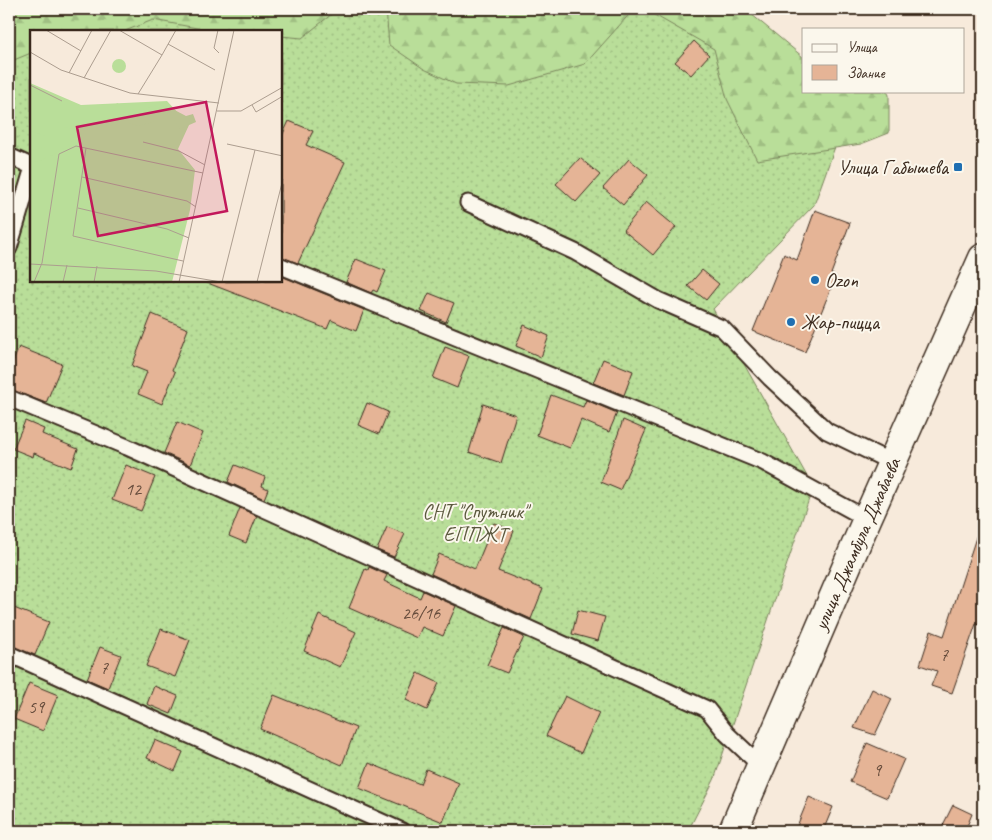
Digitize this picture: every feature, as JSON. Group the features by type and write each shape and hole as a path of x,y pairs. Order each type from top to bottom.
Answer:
{"main road":[{"name":"улица Джамбула Джабаева","path":"733,831 867,519 983,258"}],"lane":[{"path":"9,156 30,166"},
{"path":"9,248 30,177"},
{"path":"468,203 575,252 658,300 722,328 770,378 827,430 893,463"},
{"path":"282,266 763,462 867,519"},
{"path":"9,398 127,447 707,709 727,734 761,766"},
{"path":"9,654 402,831"}],"green space":[{"name":"СНТ \"Спутник\" ЕППЖТ","path":"9,9 748,9 836,144 814,205 713,309 813,487 714,780 688,831 9,831"},
{"path":"9,9 338,9 302,38 282,36 282,30 208,30 153,20 128,30 30,30 30,53 9,62"},
{"path":"386,9 634,9 585,64 509,86 456,84 424,69 389,45"},
{"path":"644,9 745,9 802,56 802,92 888,92 889,133 861,144 757,160 727,99 714,49"}],"building":[{"path":"694,41 709,55 691,75 675,62"},
{"path":"289,121 313,131 306,145 345,162 298,263 282,257 282,136"},
{"path":"580,158 600,175 576,202 556,184"},
{"path":"629,159 648,175 623,205 603,188"},
{"path":"646,202 676,227 653,255 623,230"},
{"path":"815,210 850,223 831,274 836,276 805,352 753,331 784,254 797,260"},
{"path":"356,259 386,271 377,292 373,290 371,293 346,282"},
{"path":"702,270 719,284 706,300 688,286"},
{"path":"282,276 364,310 356,331 331,320 327,329 205,282 282,282"},
{"path":"429,293 454,303 446,322 421,311"},
{"path":"152,314 188,329 172,370 175,372 162,404 138,394 147,372 132,366"},
{"path":"524,325 549,336 541,357 516,346"},
{"path":"19,347 62,364 46,403 9,389 9,372"},
{"path":"445,347 469,356 457,388 433,378"},
{"path":"603,359 633,371 624,395 593,383"},
{"path":"551,395 583,407 586,400 617,413 609,432 581,420 570,448 537,435"},
{"path":"367,403 388,412 379,434 358,425"},
{"path":"483,404 516,415 501,463 469,452"},
{"path":"623,420 646,430 620,490 601,482"},
{"path":"25,421 44,429 42,434 78,449 71,468 34,453 33,457 13,449"},
{"path":"177,422 203,433 190,465 164,453"},
{"path":"126,465 155,477 141,511 112,500"},
{"path":"235,465 265,477 262,486 268,489 264,499 228,482"},
{"path":"240,508 257,516 246,543 229,536"},
{"path":"494,523 514,531 498,571 543,589 531,619 431,574 439,554 475,569"},
{"path":"387,527 405,534 394,557 377,550"},
{"path":"979,528 983,529 983,626 976,624 952,693 931,686 937,671 920,665 931,631 944,636"},
{"path":"369,567 387,575 384,581 420,598 423,591 456,606 443,636 422,627 417,638 349,608 365,569 368,570"},
{"path":"9,606 49,622 35,655 9,645"},
{"path":"578,610 605,617 598,641 572,634"},
{"path":"319,615 356,632 340,667 304,651"},
{"path":"504,628 524,637 507,673 487,665"},
{"path":"161,629 190,640 175,677 146,666"},
{"path":"100,647 121,655 108,688 87,679"},
{"path":"418,673 439,683 427,710 406,700"},
{"path":"29,683 58,695 43,731 14,719"},
{"path":"154,686 178,696 171,714 147,704"},
{"path":"872,689 892,699 875,735 854,728"},
{"path":"274,695 356,728 342,765 260,729"},
{"path":"565,696 599,713 581,753 546,736"},
{"path":"155,740 183,752 175,771 147,758"},
{"path":"867,743 904,759 887,798 850,782"},
{"path":"369,763 420,784 426,769 459,783 443,822 359,788"},
{"path":"809,797 833,807 823,831 795,831"},
{"path":"953,805 972,814 965,831 940,831"}],"place":[{"name":"Улица Габышева","path":"958,167"},
{"name":"Ozon","path":"815,280"},
{"name":"Жар-пицца","path":"791,322"}]}
